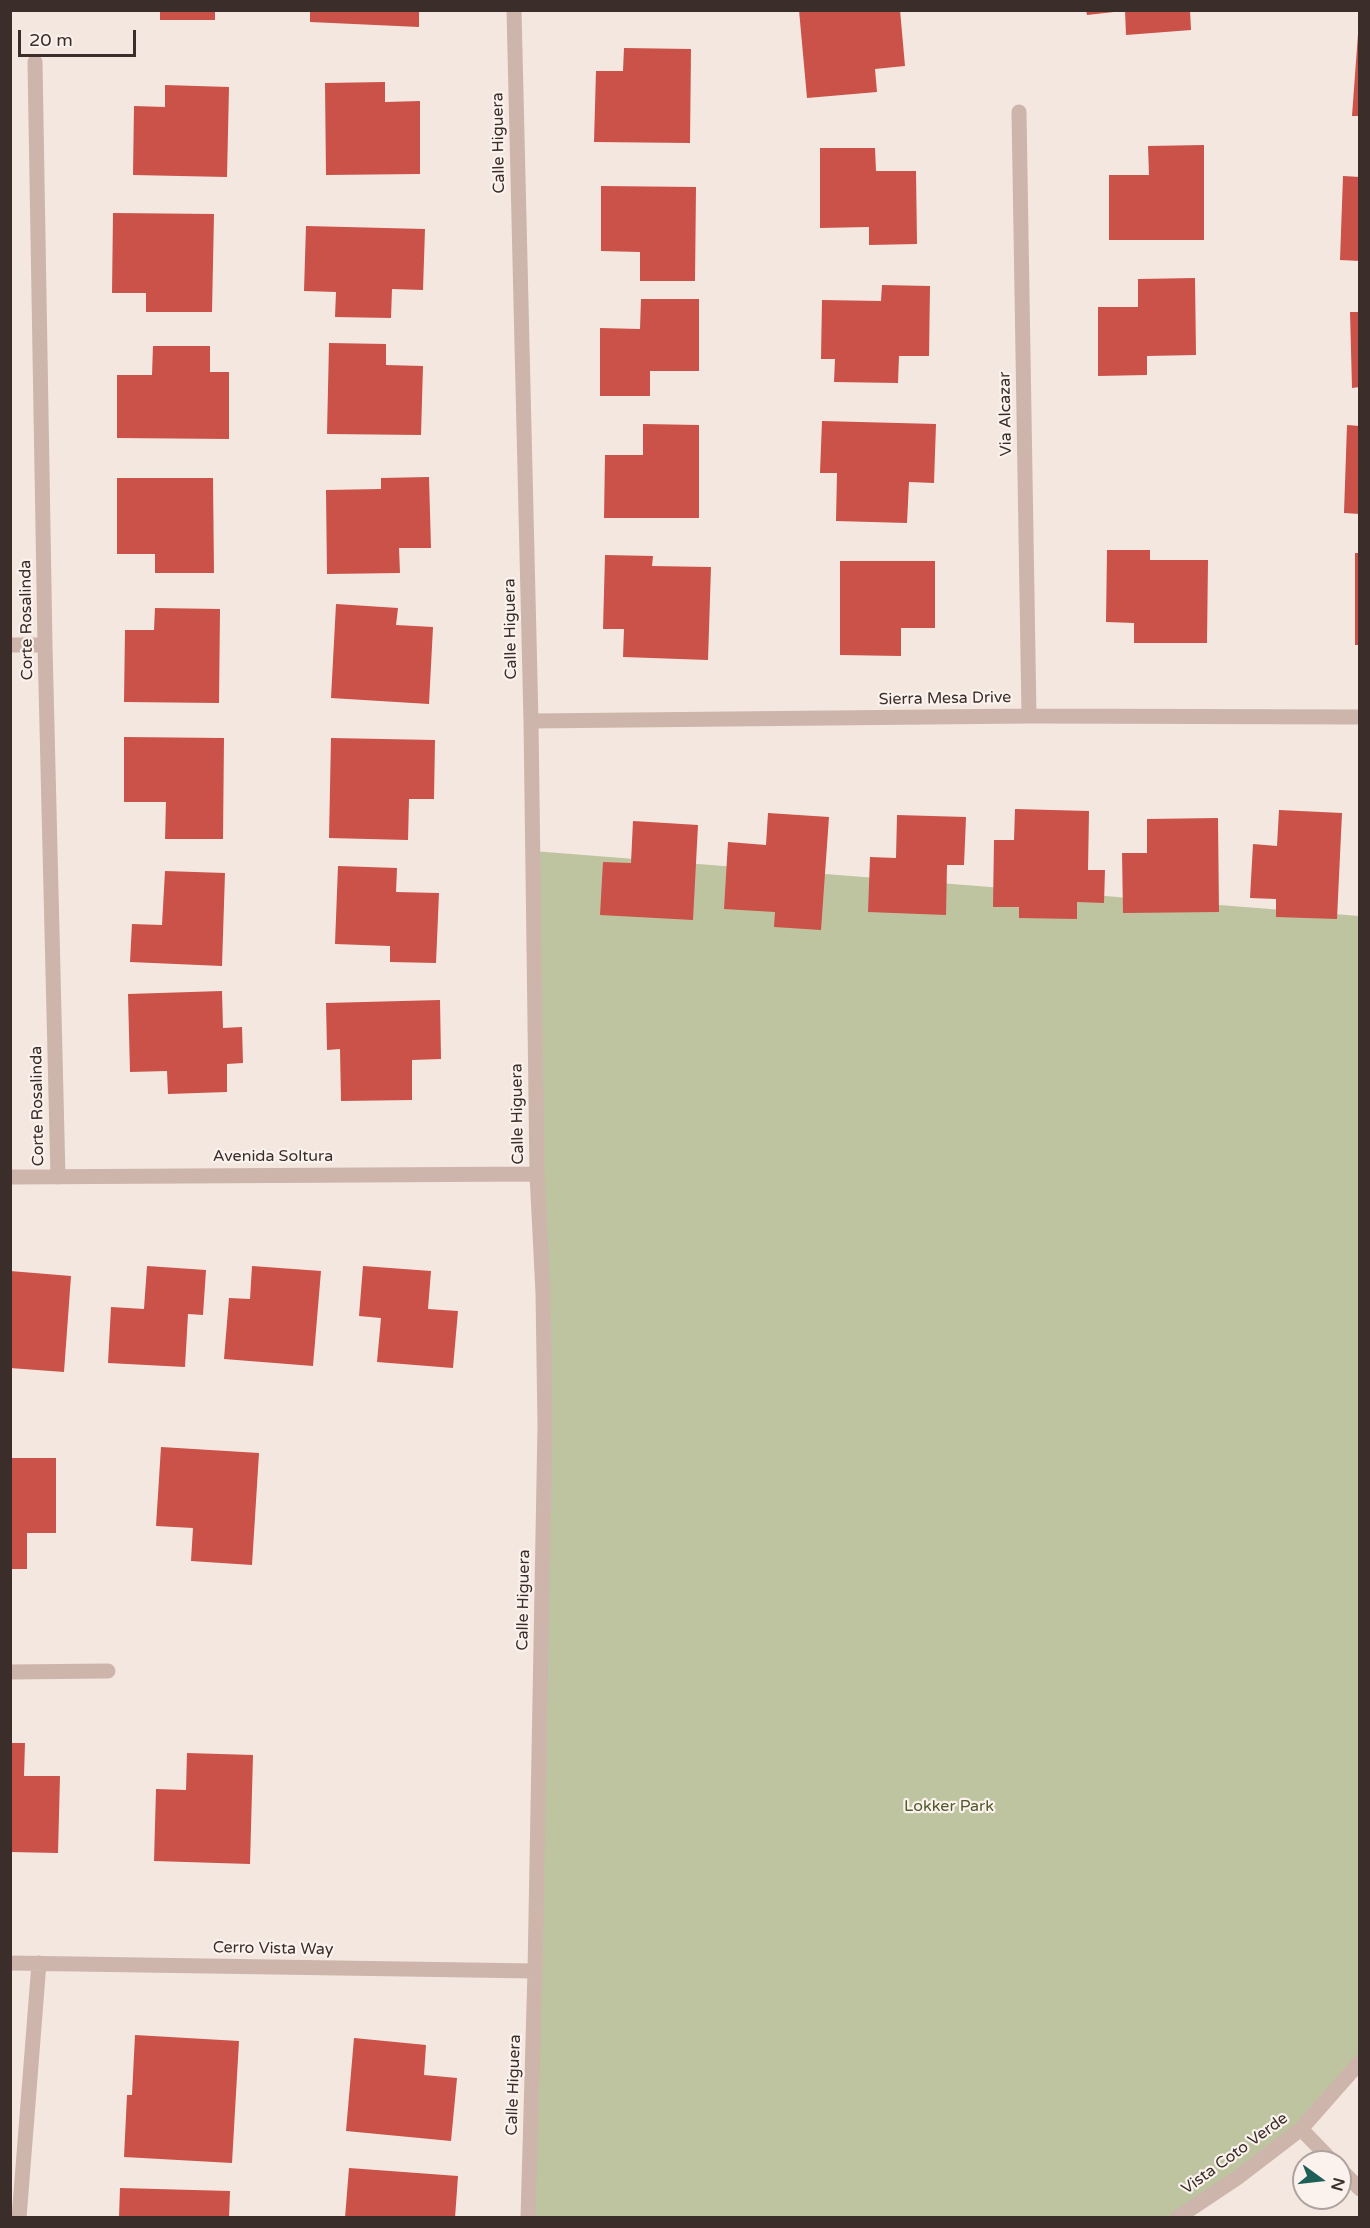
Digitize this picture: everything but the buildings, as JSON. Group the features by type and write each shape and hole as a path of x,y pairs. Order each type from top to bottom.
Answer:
{"street":[{"name":"Calle Higuera","path":"514,10 531,722 537,1174 543,1293 545,1426 528,2217"},
{"name":"Corte Rosalinda","path":"35,62 45,645 58,1177"},
{"name":"Via Alcazar","path":"1019,112 1029,716"},
{"path":"10,645 45,645"},
{"name":"Sierra Mesa Drive","path":"531,722 1029,716 1359,717"},
{"name":"Avenida Soltura","path":"10,1177 537,1174"},
{"path":"10,1672 108,1671"},
{"name":"Cerro Vista Way","path":"10,1963 535,1971"},
{"path":"19,2217 39,1963"},
{"name":"Vista Coto Verde","path":"1177,2217 1237,2178 1300,2129 1359,2062"},
{"path":"1300,2129 1321,2150"}],"green space":[{"name":"Lokker Park","path":"533,851 1359,916 1359,2062 1301,2129 1177,2217 528,2218 545,1426"}]}
